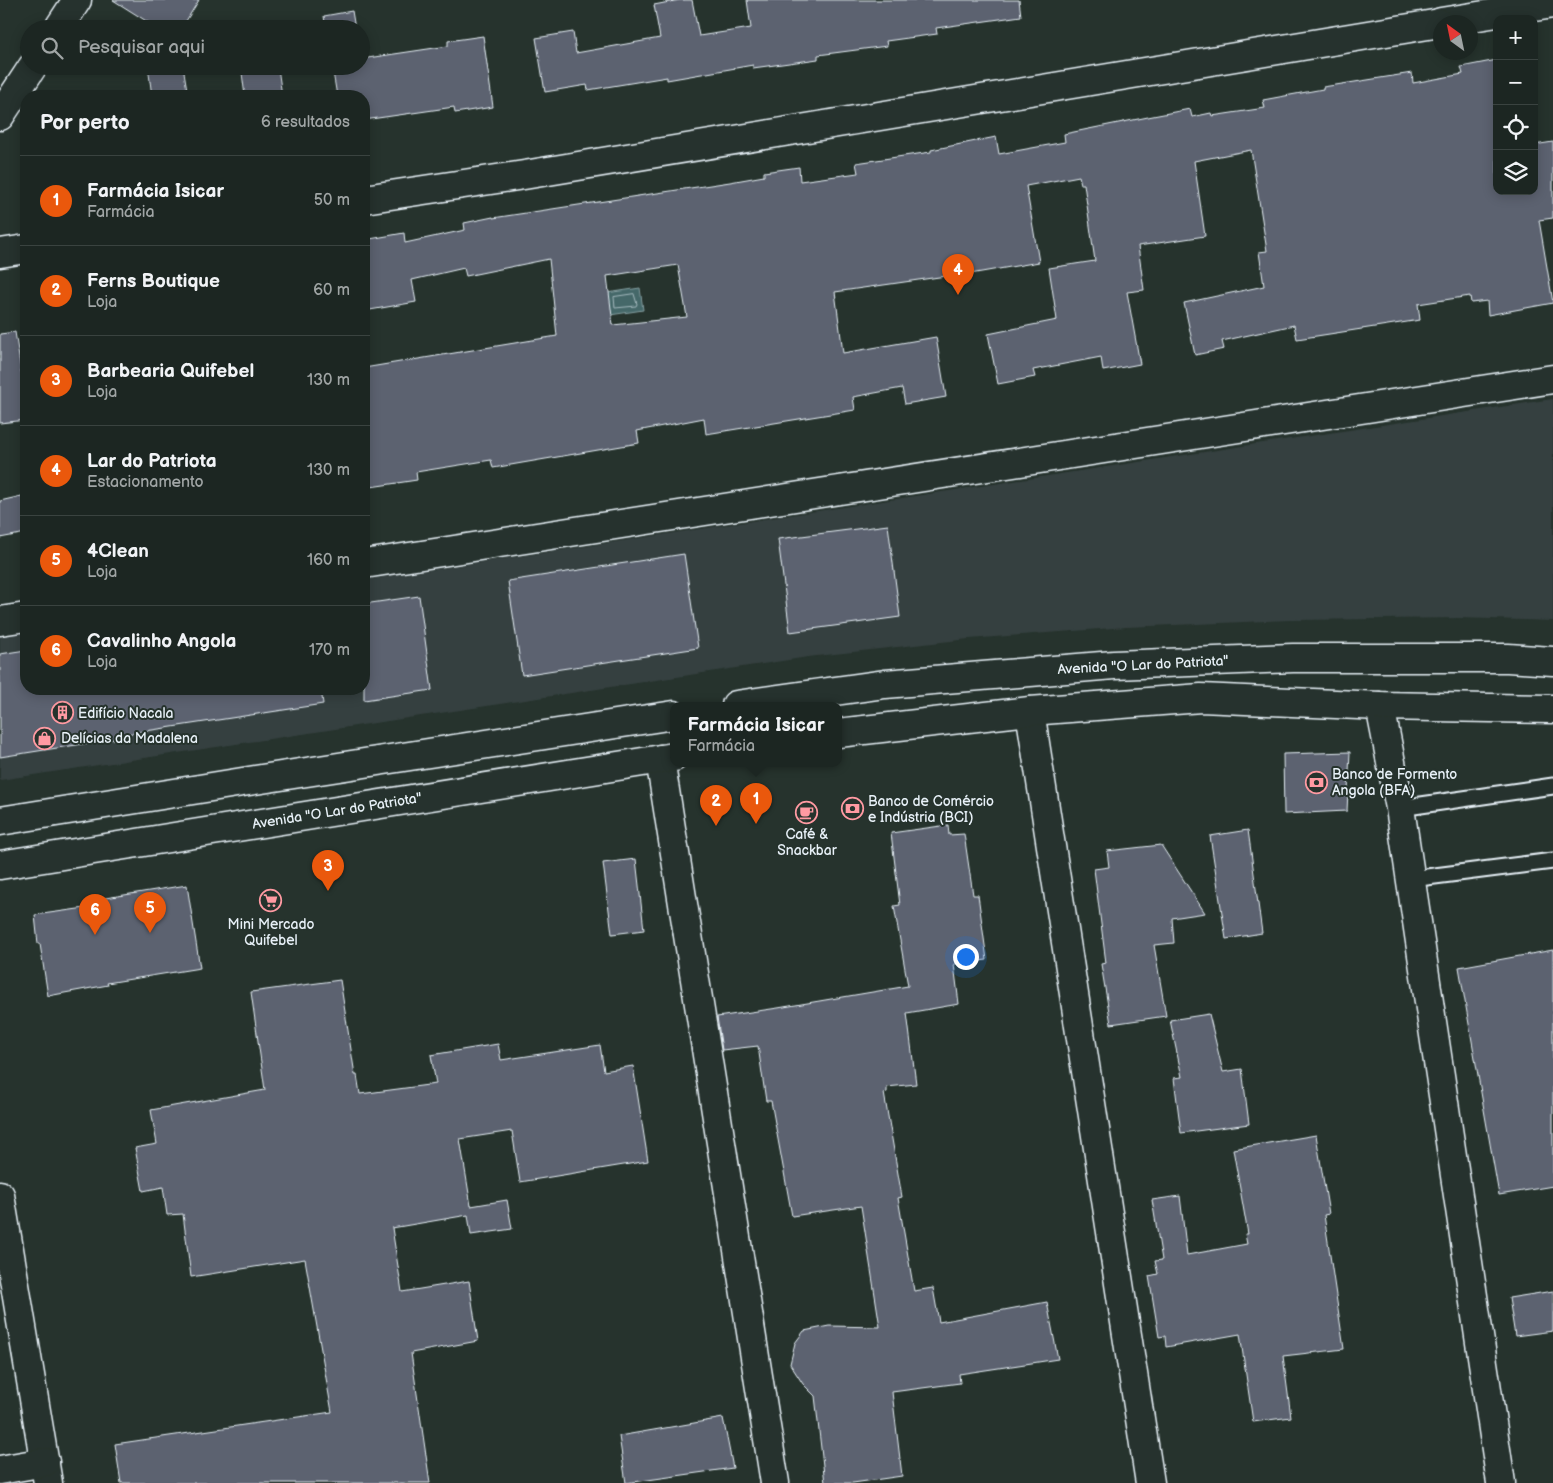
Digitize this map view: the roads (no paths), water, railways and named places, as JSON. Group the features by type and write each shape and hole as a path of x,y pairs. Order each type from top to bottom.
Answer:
{"street":[{"path":"64,20 77,0"},
{"path":"1478,16 1553,4"},
{"path":"370,198 524,175 1433,23"},
{"path":"0,116 27,75"},
{"path":"0,253 20,250"},
{"path":"370,563 1553,378"},
{"path":"0,621 20,618"},
{"name":"Avenida \"O Lar do Patriota\"","path":"757,702 885,684 1114,665 1293,658 1508,658 1553,661"},
{"path":"842,732 1030,711 1201,698 1380,706 1553,709"},
{"path":"1380,706 1400,808 1502,1483"},
{"path":"1030,711 1150,1483"},
{"path":"0,821 670,715"},
{"path":"667,758 775,1483"},
{"name":"Avenida \"O Lar do Patriota\"","path":"0,864 667,758"},
{"path":"0,1195 47,1472 0,1470"}],"lane":[{"path":"1400,808 1553,786"},
{"path":"1411,879 1553,861"}],"water":[{"path":"640,288 643,310 610,315 607,293"}],"place":[{"name":"Lar do Patriota","path":"958,295"},
{"name":"Edifício Nacala","path":"62,713"},
{"name":"Delícias da Madalena","path":"45,738"},
{"name":"Banco de Formento Angola (BFA)","path":"1316,782"},
{"name":"Banco de Comércio e Indústria (BCI)","path":"852,809"},
{"name":"Café & Snackbar","path":"807,812"},
{"name":"Farmácia Isicar","path":"756,824"},
{"name":"Ferns Boutique","path":"716,826"},
{"name":"Barbearia Quifebel","path":"328,891"},
{"name":"Mini Mercado Quifebel","path":"271,901"},
{"name":"4Clean","path":"150,933"},
{"name":"Cavalinho Angola","path":"95,935"}]}
